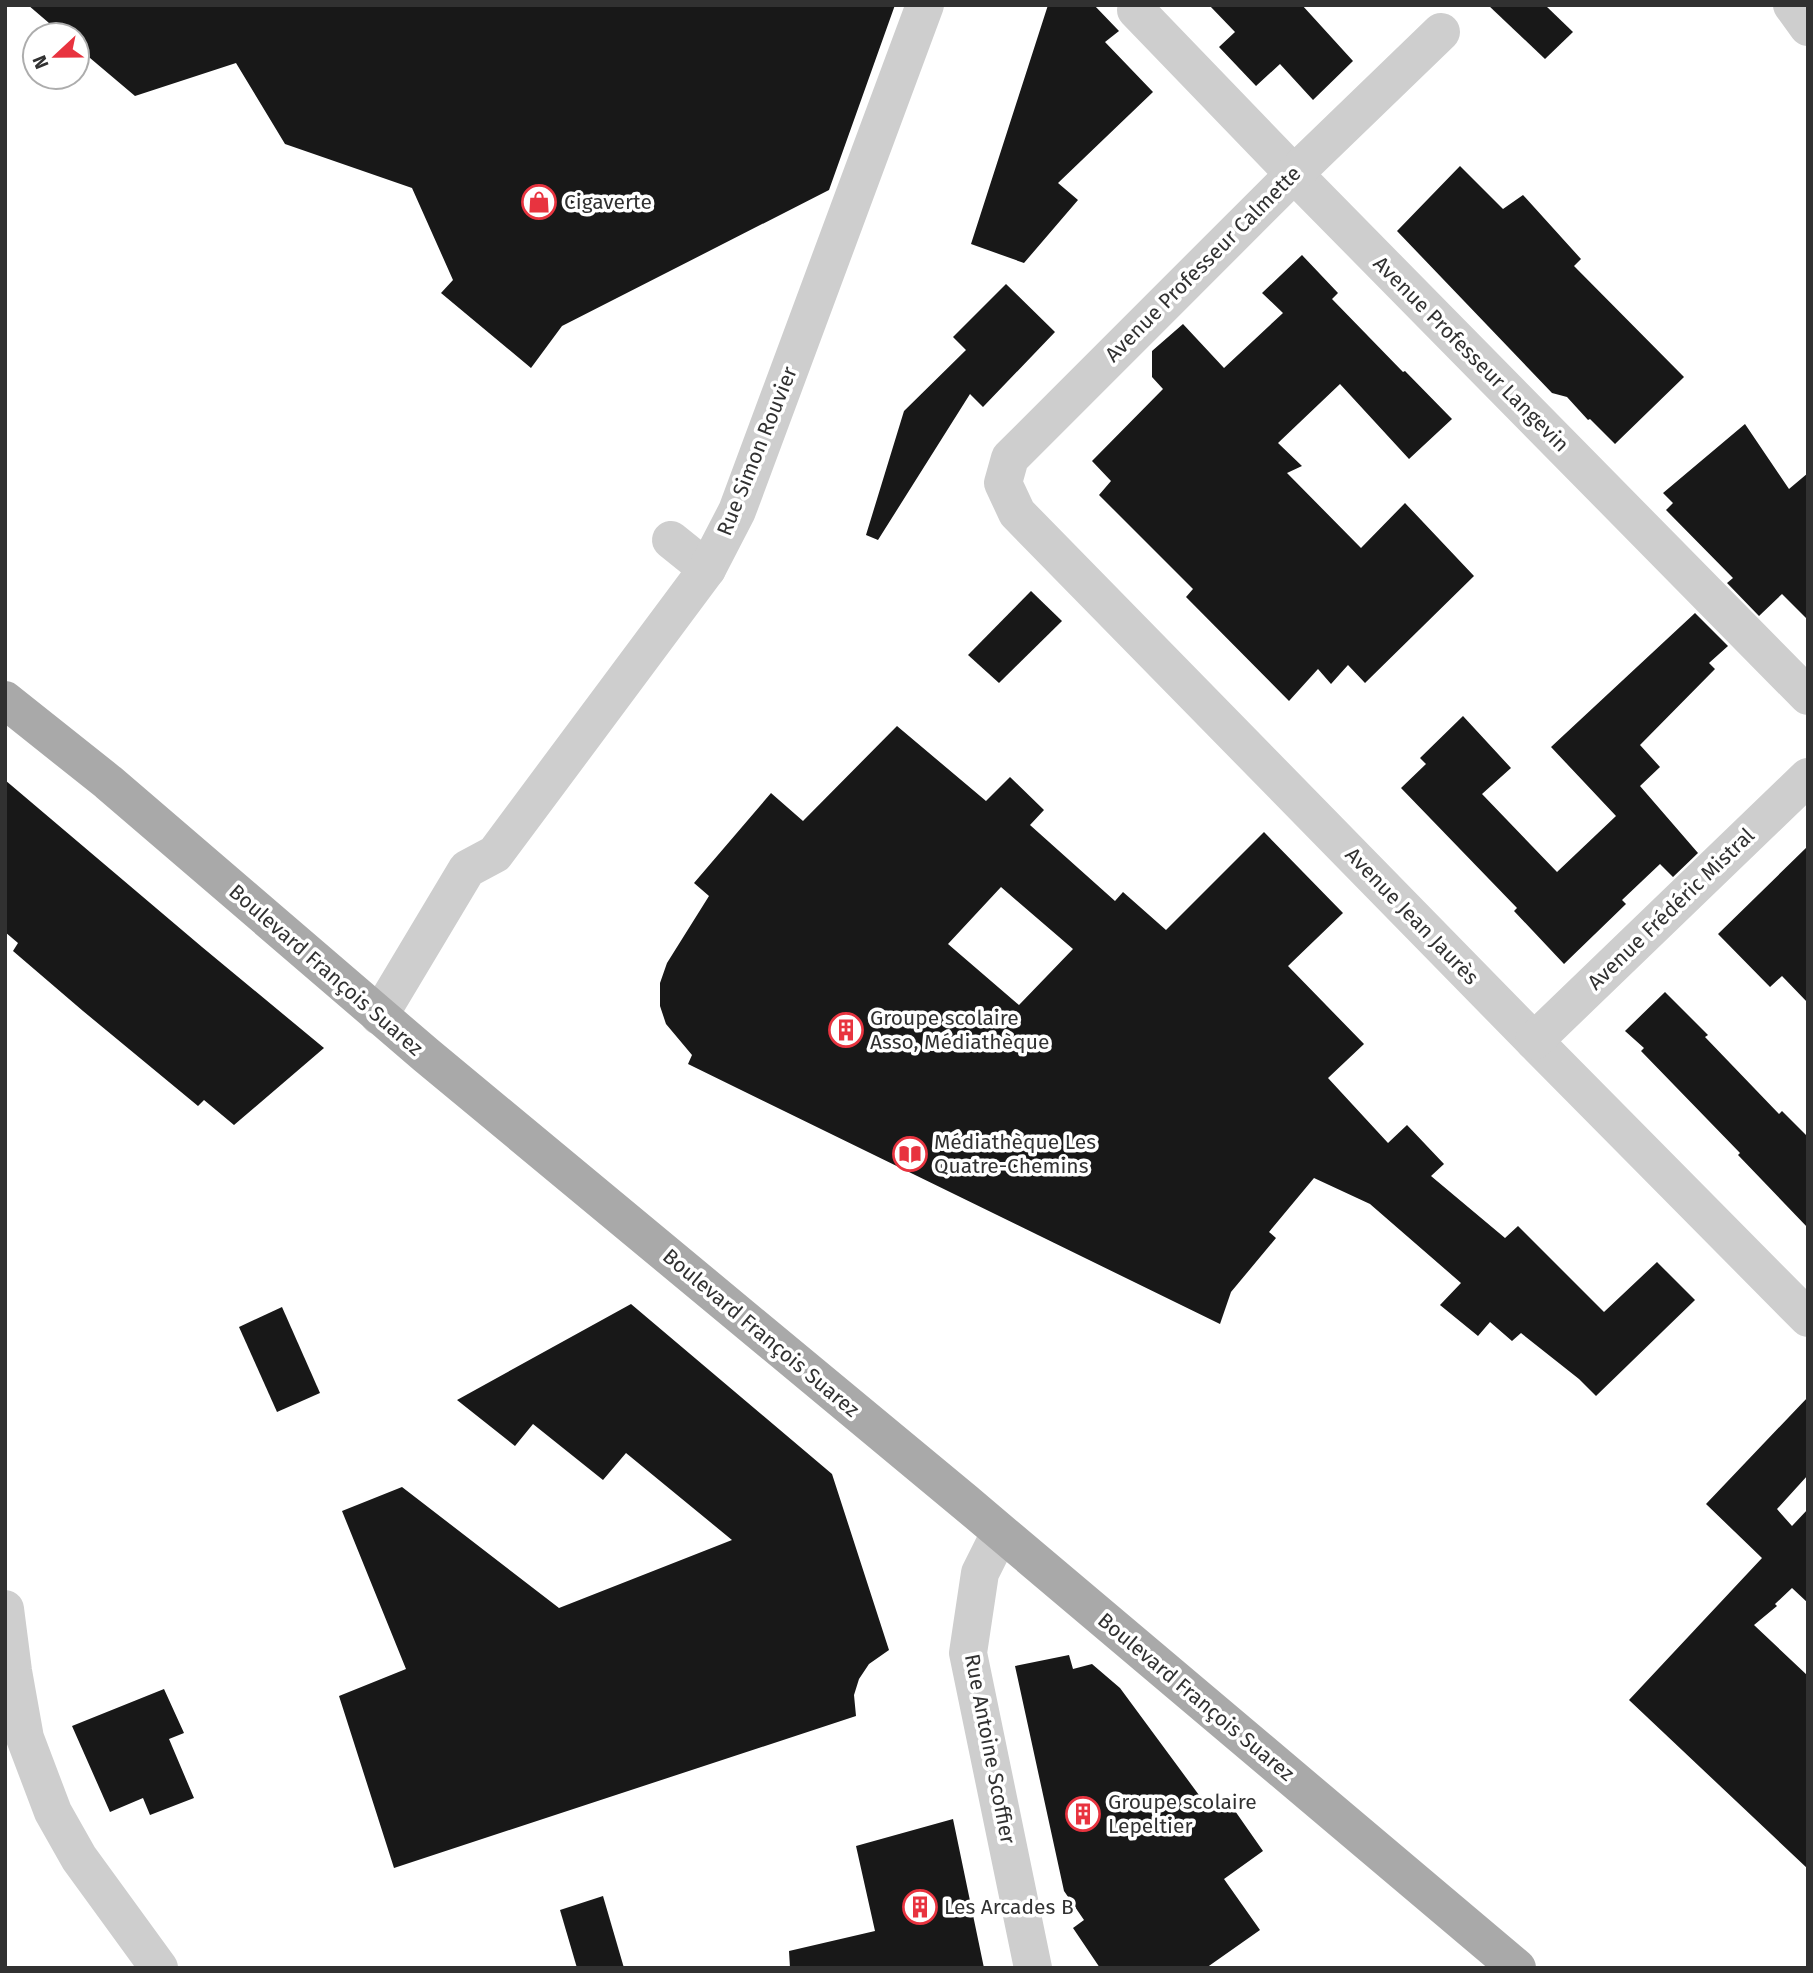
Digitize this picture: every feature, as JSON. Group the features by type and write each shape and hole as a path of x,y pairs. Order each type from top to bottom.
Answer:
{"main road":[{"name":"Boulevard François Suarez","path":"5,699 107,782 379,1016 1000,1532 1517,1968"}],"street":[{"name":"Rue Simon Rouvier","path":"379,1016 467,869 495,854 707,569 737,511 925,5"},
{"path":"1792,5 1808,27"},
{"name":"Avenue Professeur Langevin","path":"1136,10 1808,696"},
{"name":"Avenue Professeur Calmette","path":"1017,513 1003,482 1010,458 1294,174 1441,32"},
{"name":"Avenue Jean Jaurès","path":"1017,513 1808,1318"},
{"path":"671,540 707,569"},
{"name":"Avenue Frédéric Mistral","path":"1534,1041 1808,777"},
{"name":"Rue Antoine Scoffier","path":"1000,1532 980,1573 968,1653 1033,1968"},
{"path":"5,1609 25,1738 53,1812 79,1858 159,1968"}],"building":[{"path":"28,5 895,5 829,190 562,326 531,368 441,293 453,280 412,188 285,144 236,63 135,96 91,59 91,21 47,21"},
{"path":"1048,5 1094,5 1119,31 1105,42 1153,92 1058,183 1078,200 1024,263 971,244"},
{"path":"1209,5 1302,5 1353,61 1313,100 1280,64 1256,86 1219,47 1235,32"},
{"path":"1488,5 1545,5 1573,32 1545,59"},
{"path":"1460,166 1503,209 1523,195 1581,259 1574,266 1684,377 1615,444 1567,397 1552,393 1397,231"},
{"path":"1302,255 1338,293 1332,299 1452,419 1409,459 1340,384 1278,443 1302,466 1287,473 1361,548 1405,503 1474,576 1365,683 1348,665 1331,684 1318,669 1289,701 1186,597 1193,589 1099,495 1111,481 1092,461 1163,389 1152,377 1152,351 1183,324 1224,368 1283,313 1262,293"},
{"path":"1006,284 1055,332 983,407 970,394 878,540 866,535 904,411 966,350 953,337"},
{"path":"1745,424 1789,489 1808,473 1808,620 1782,594 1759,616 1727,583 1733,578 1666,510 1673,503 1663,493"},
{"path":"1031,591 1062,621 999,683 968,655"},
{"path":"1695,613 1728,646 1709,663 1715,669 1640,745 1660,767 1640,786 1698,853 1673,877 1660,864 1622,900 1626,904 1564,964 1514,911 1517,908 1401,788 1426,764 1420,758 1463,716 1511,768 1482,794 1557,872 1616,816 1551,747"},
{"path":"897,726 986,801 1010,777 1044,810 1030,825 1115,901 1123,892 1166,930 1264,832 1343,913 1288,966 1364,1044 1328,1078 1388,1143 1407,1125 1444,1164 1431,1176 1505,1238 1518,1226 1604,1312 1657,1262 1695,1300 1596,1396 1521,1333 1512,1341 1490,1322 1478,1336 1440,1305 1461,1283 1370,1204 1314,1178 1269,1232 1276,1238 1231,1292 1220,1324 688,1064 692,1055 666,1024 660,1006 660,983 667,963 709,896 694,883 771,793 803,821","holes":["1001,887 1073,949 1019,1005 948,944"]},
{"path":"5,780 324,1048 234,1125 204,1100 198,1106 83,1011 13,951 18,943 5,932"},
{"path":"1808,846 1808,1003 1782,976 1770,987 1718,934"},
{"path":"1665,992 1779,1114 1782,1111 1808,1137 1808,1228 1641,1051 1644,1048 1625,1031"},
{"path":"631,1304 832,1474 889,1650 869,1664 859,1679 854,1695 856,1716 394,1868 339,1696 406,1669 342,1511 402,1487 559,1608 732,1540 626,1453 603,1480 533,1424 515,1446 457,1400"},
{"path":"282,1307 320,1393 277,1412 239,1327"},
{"path":"1808,1397 1808,1475 1777,1509 1792,1526 1808,1509 1808,1603 1792,1588 1775,1604 1777,1606 1754,1625 1808,1676 1808,1869 1629,1700 1762,1558 1706,1504"},
{"name":"Groupe scolaire Lepeltier","path":"1069,1655 1073,1669 1092,1664 1120,1688 1210,1810 1226,1798 1263,1851 1224,1879 1260,1930 1206,1968 1100,1968 1073,1928 1084,1920 1064,1891 1015,1666"},
{"path":"164,1689 184,1733 169,1739 194,1798 150,1815 143,1798 110,1812 72,1726"},
{"name":"Les Arcades B","path":"953,1819 984,1968 790,1968 789,1951 875,1931 856,1846"},
{"path":"603,1896 624,1968 577,1968 560,1910"}],"place":[{"name":"Cigaverte","path":"539,202"},
{"name":"Groupe scolaire Asso, Médiathèque","path":"846,1030"},
{"name":"Médiathèque Les Quatre-Chemins","path":"910,1154"},
{"name":"Groupe scolaire Lepeltier","path":"1083,1814"},
{"name":"Les Arcades B","path":"920,1907"}]}
